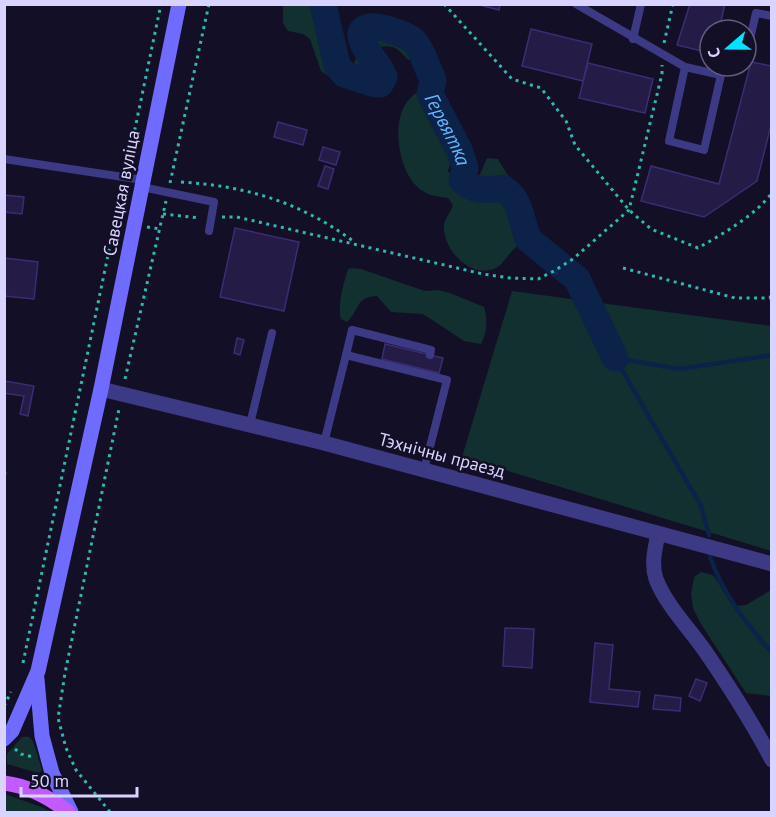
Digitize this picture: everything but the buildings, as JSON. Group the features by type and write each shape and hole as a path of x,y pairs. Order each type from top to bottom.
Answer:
{"main road":[{"name":"Савецкая вуліца","path":"37,676 101,389 179,4"},
{"path":"4,738 12,731 37,676"},
{"path":"37,676 42,736 52,773 70,813"},
{"path":"4,783 35,791 70,813"}],"street":[{"name":"Тэхнічны праезд","path":"101,389 324,443 771,564"},
{"path":"658,534 653,561 656,579 666,598 704,650 751,722 771,760"}],"lane":[{"path":"576,4 685,67 721,75 704,150 669,141 685,67"},
{"path":"633,39 641,4"},
{"path":"755,18 756,14 771,16"},
{"path":"4,159 125,177 167,193 214,202 208,231"},
{"path":"324,443 352,330 415,349 431,350 430,355"},
{"path":"250,424 272,333"},
{"path":"346,355 394,364 447,380 424,470"}],"path":[{"path":"22,668 161,4"},
{"path":"110,813 76,771 66,748 58,718 65,673 122,394 164,214 209,4"},
{"path":"444,4 512,79 541,88 566,121 575,145 629,210 651,229 698,248 726,232 765,201 771,193"},
{"path":"164,214 192,218 237,217 483,274 538,279 573,259 629,210 662,74 662,54 673,4"},
{"path":"170,181 213,184 267,196 328,222 356,243"},
{"path":"622,268 735,298 770,298 771,291"},
{"path":"4,706 13,687"}],"green space":[{"path":"283,5 334,5 333,31 336,49 339,56 353,64 366,27 385,22 397,26 415,54 413,59 408,60 394,48 386,46 378,48 370,58 366,82 351,86 335,81 321,71 310,39 303,34 288,31 283,23"},
{"path":"428,85 461,130 448,171 453,178 463,185 473,182 479,176 487,158 498,159 531,217 533,227 528,237 496,268 487,271 477,270 460,260 448,244 445,234 444,225 453,205 448,198 431,195 421,190 407,173 398,136 401,113 406,103"},
{"path":"352,268 425,291 438,290 450,293 484,307 486,326 481,344 464,341 423,314 391,312 377,296 361,302 347,322 341,319 340,301 343,287 348,269"},
{"path":"512,291 771,326 771,551 462,457"},
{"path":"701,572 713,575 734,606 746,605 771,590 771,696 746,693 701,624 693,608 691,594 694,577"},
{"path":"22,737 29,737 32,740 42,771 38,773 7,764 7,754"},
{"path":"5,794 44,808 50,812 5,812"}],"waterway":[{"name":"Гервятка","path":"323,4 337,65 344,74 375,84 380,84 384,77 362,41 362,30 367,27 394,31 417,44 433,80 430,94 460,152 465,168 462,180 476,188 487,190 503,188 513,197 528,239 577,279 615,358"},
{"name":"Гервятка","path":"615,358 679,369 772,355"},
{"path":"615,358 701,506 709,535"},
{"path":"710,557 715,571 736,608 772,653"}]}
